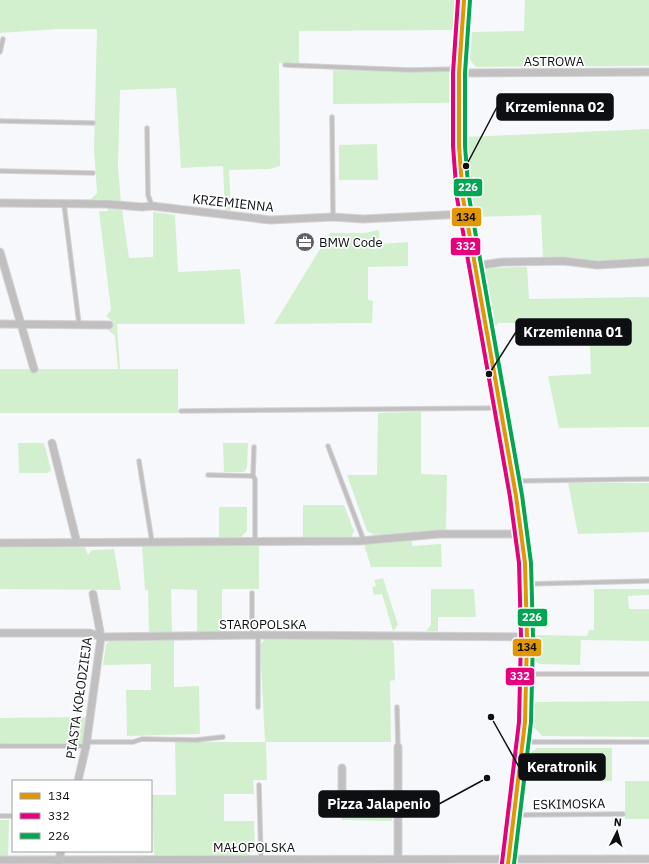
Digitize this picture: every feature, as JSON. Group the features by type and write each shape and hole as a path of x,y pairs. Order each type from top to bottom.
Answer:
{"street":[{"path":"464,0 459,71 460,154 465,214 513,480 524,548 526,584 527,637 523,742 509,861"},
{"name":"ASTROWA","path":"459,71 649,72"},
{"name":"KRZEMIENNA","path":"0,203 152,206 270,220 333,217 363,219 465,214"},
{"path":"0,252 34,369"},
{"path":"474,266 510,262 564,261 597,265 649,262"},
{"path":"0,324 109,325"},
{"path":"52,443 77,543"},
{"path":"0,543 255,543 364,541 439,534 521,534"},
{"name":"PIASTA KOŁODZIEJA","path":"78,780 86,744 102,637 94,594"},
{"name":"STAROPOLSKA","path":"0,633 90,633 102,637 255,635 527,637"},
{"path":"398,747 398,859"},
{"path":"342,768 342,792 346,795 398,794"},
{"path":"59,862 61,852"},
{"name":"MAŁOPOLSKA","path":"0,860 59,862 261,859 509,861 649,859"}],"lane":[{"path":"0,52 3,39"},
{"path":"285,65 459,71"},
{"path":"332,117 333,217"},
{"path":"0,121 93,123"},
{"path":"147,128 148,195 152,206"},
{"path":"0,171 93,173"},
{"path":"64,204 79,324"},
{"path":"181,411 500,408"},
{"path":"328,446 364,541"},
{"path":"254,447 253,476 255,479 255,543"},
{"path":"139,461 152,543"},
{"path":"208,475 253,476"},
{"path":"513,480 649,479"},
{"path":"526,584 649,581"},
{"path":"252,593 258,707"},
{"path":"526,674 649,674"},
{"path":"398,707 398,747"},
{"path":"0,746 133,742 142,739 196,740 223,737"},
{"path":"523,742 649,742"},
{"path":"259,785 261,859"},
{"name":"ESKIMOSKA","path":"514,815 623,814"},
{"path":"0,816 12,816"}],"green space":[{"path":"0,0 459,0 454,30 299,31 299,63 279,63 280,166 270,169 229,170 231,211 225,210 223,166 181,168 176,88 120,90 118,167 121,203 107,202 107,199 91,199 97,193 94,148 97,29 58,29 0,33"},
{"path":"525,0 649,0 649,66 476,67 470,60 472,32 524,31"},
{"path":"333,70 452,72 452,103 333,104"},
{"path":"649,129 649,259 594,261 569,257 543,258 541,215 474,217 468,174 466,137"},
{"path":"377,144 378,180 339,180 339,145"},
{"path":"107,208 122,210 129,258 153,257 153,212 175,215 178,272 240,269 245,324 117,324 120,369 178,369 178,413 0,413 0,369 118,369 115,336 108,330 108,326 112,327 111,320 106,316 111,310 99,211 108,211"},
{"path":"379,230 380,244 408,242 408,266 368,267 368,300 373,301 372,323 274,324 330,233 365,233"},
{"path":"527,267 529,299 649,297 649,427 559,428 548,376 591,374 589,322 498,323 494,330 483,273 487,268"},
{"path":"421,412 421,474 447,475 446,531 376,536 367,531 347,475 377,475 378,413"},
{"path":"18,443 44,443 51,470 48,473 19,473"},
{"path":"223,443 248,443 247,468 244,472 224,472"},
{"path":"568,483 649,483 649,532 578,534"},
{"path":"303,505 344,505 354,531 351,537 303,537"},
{"path":"219,507 247,507 247,531 241,537 219,537"},
{"path":"412,540 412,546 441,544 442,567 371,567 364,544"},
{"path":"0,546 85,547 88,555 92,550 114,549 121,590 0,589"},
{"path":"142,546 259,546 259,589 222,589 222,633 197,633 197,590 171,589 172,633 149,634 148,590 145,590"},
{"path":"383,578 398,625 393,631 382,594 374,595 372,587 376,586 374,580"},
{"path":"431,589 474,589 476,617 438,617 438,631 426,631 431,625"},
{"path":"594,589 649,589 649,595 628,596 629,609 649,609 649,641 581,640 580,665 540,664 533,660 533,635 587,636 589,630 594,630"},
{"path":"174,639 174,687 199,686 200,734 127,736 126,690 151,690 151,664 103,665 106,644 111,640"},
{"path":"265,639 391,639 394,644 395,680 390,681 391,742 266,742 267,780 253,780 254,794 224,794 224,821 254,821 255,849 249,855 154,855 152,795 176,795 175,742 265,742 260,645"},
{"path":"649,701 649,737 542,736 531,724 532,702"},
{"path":"87,717 83,743 0,744 0,718"},
{"path":"537,748 612,748 612,781 525,781 530,753"},
{"path":"625,781 649,781 649,819 625,819"},
{"path":"342,797 388,798 392,800 392,821 342,820"},
{"path":"0,820 9,820 8,856 0,856"}],"transit line":[{"name":"332","path":"458,0 453,73 453,146 457,198 510,497 519,563 521,637 519,722 502,863"},
{"name":"134","path":"464,0 459,73 459,146 463,198 516,496 525,563 527,637 525,722 508,864"},
{"name":"226","path":"470,0 465,73 465,146 469,197 522,495 531,563 533,637 531,722 514,864"}],"place":[{"name":"Krzemienna 02","path":"466,166"},
{"name":"BMW Code","path":"305,242"},
{"name":"Krzemienna 01","path":"489,374"},
{"name":"Keratronik","path":"491,717"},
{"name":"Pizza Jalapenio","path":"487,778"}]}
